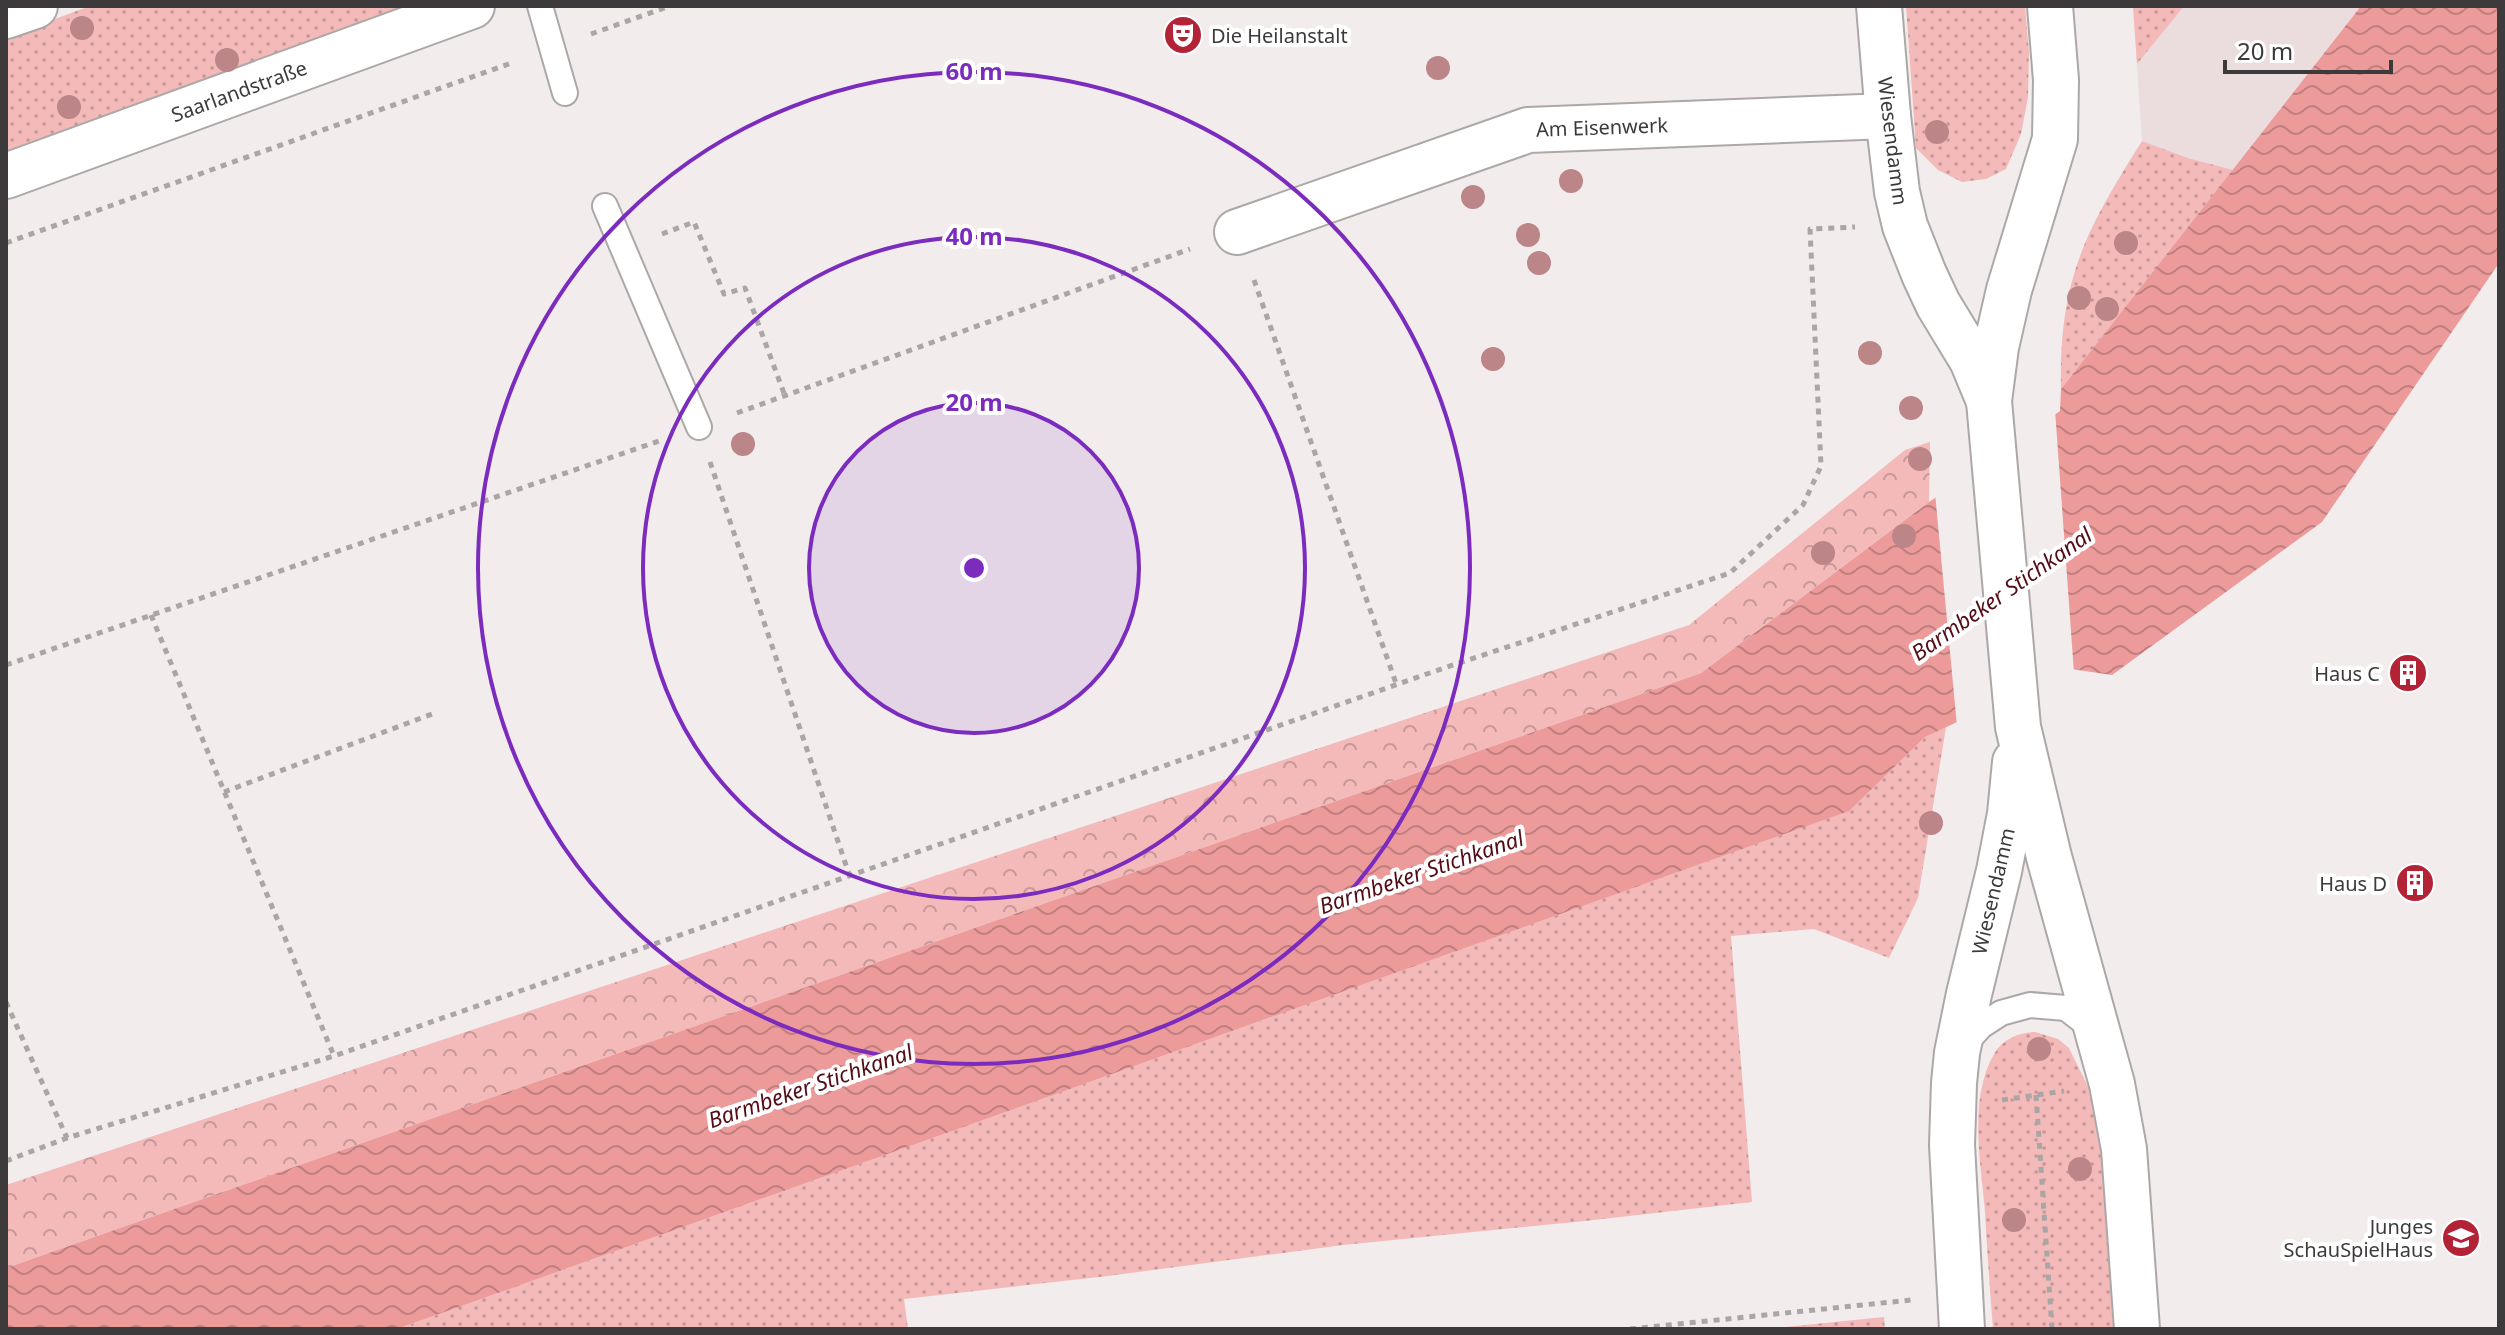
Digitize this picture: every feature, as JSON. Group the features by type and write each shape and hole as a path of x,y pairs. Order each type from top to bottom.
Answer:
{"street":[{"path":"6,16 35,6"},
{"name":"Saarlandstraße","path":"6,176 472,6"},
{"name":"Wiesendamm","path":"1879,6 1888,116 1897,192 1905,226 1924,274 1972,360 1989,401"},
{"name":"Wiesendamm","path":"2050,6 2056,80 2055,139 2009,290 1996,347 1989,401 2018,727 2049,857 2112,1084 2124,1149 2137,1329"},
{"name":"Am Eisenwerk","path":"1237,232 1528,130 1888,116"},
{"name":"Wiesendamm","path":"1960,1312 1952,1145 1957,1053 2010,814 2018,727"}],"lane":[{"path":"540,6 565,93"},
{"path":"605,206 699,427"},
{"path":"1957,1053 1991,1019 2030,1005 2066,1008 2098,1033"}],"path":[{"path":"6,243 670,6"},
{"path":"623,249 694,222 724,294 745,288 785,396"},
{"path":"6,1161 67,1138 334,1056 1444,668 1730,573 1803,505 1821,466 1810,229"},
{"path":"6,665 699,427 1237,232 1397,686"},
{"path":"699,427 850,877"},
{"path":"151,615 334,1056"},
{"path":"224,792 432,714"},
{"path":"6,1002 67,1138"},
{"path":"2036,1095 2052,1329"},
{"path":"1630,1329 1960,1312"}],"shaded area":[{"path":"2133,6 2361,6 2233,170 2142,141"}],"green space":[{"path":"90,6 411,6 6,151 6,37"},
{"path":"1906,6 2025,6 2029,52 2028,97 2021,134 2006,169 1986,179 1962,182 1938,170 1916,148"},
{"path":"2133,6 2184,6 2137,64"},
{"path":"2142,141 2233,170 2061,389 2065,317 2079,258 2105,203"},
{"path":"1930,442 1929,502 1701,673 6,1268 6,1185 1689,625 1905,450"},
{"path":"1946,727 1918,898 1889,958 1814,929 1731,936 1752,1202 1343,1245 904,1299 908,1329 397,1329 1848,811 1925,737"},
{"path":"2035,1032 2058,1039 2069,1048 2093,1097 2102,1137 2114,1329 1993,1329 1979,1153 1981,1091 1994,1054 2002,1044"},
{"path":"1884,1317 1885,1329 1766,1329"}],"water":[{"name":"Barmbeker Stichkanal","path":"2361,6 2499,6 2499,263 2322,522 2112,675 2071,669 1925,737 1849,811 397,1329 6,1329 6,1268 1701,673 1929,502 2060,411 2061,389"}],"pier":[{"path":"2055,410 2074,673 1957,726 1935,493"}],"place":[{"name":"Die Heilanstalt","path":"1183,35"},
{"name":"Haus C","path":"2408,673"},
{"name":"Haus D","path":"2415,883"},
{"name":"Junges SchauSpielHaus","path":"2461,1238"}]}
